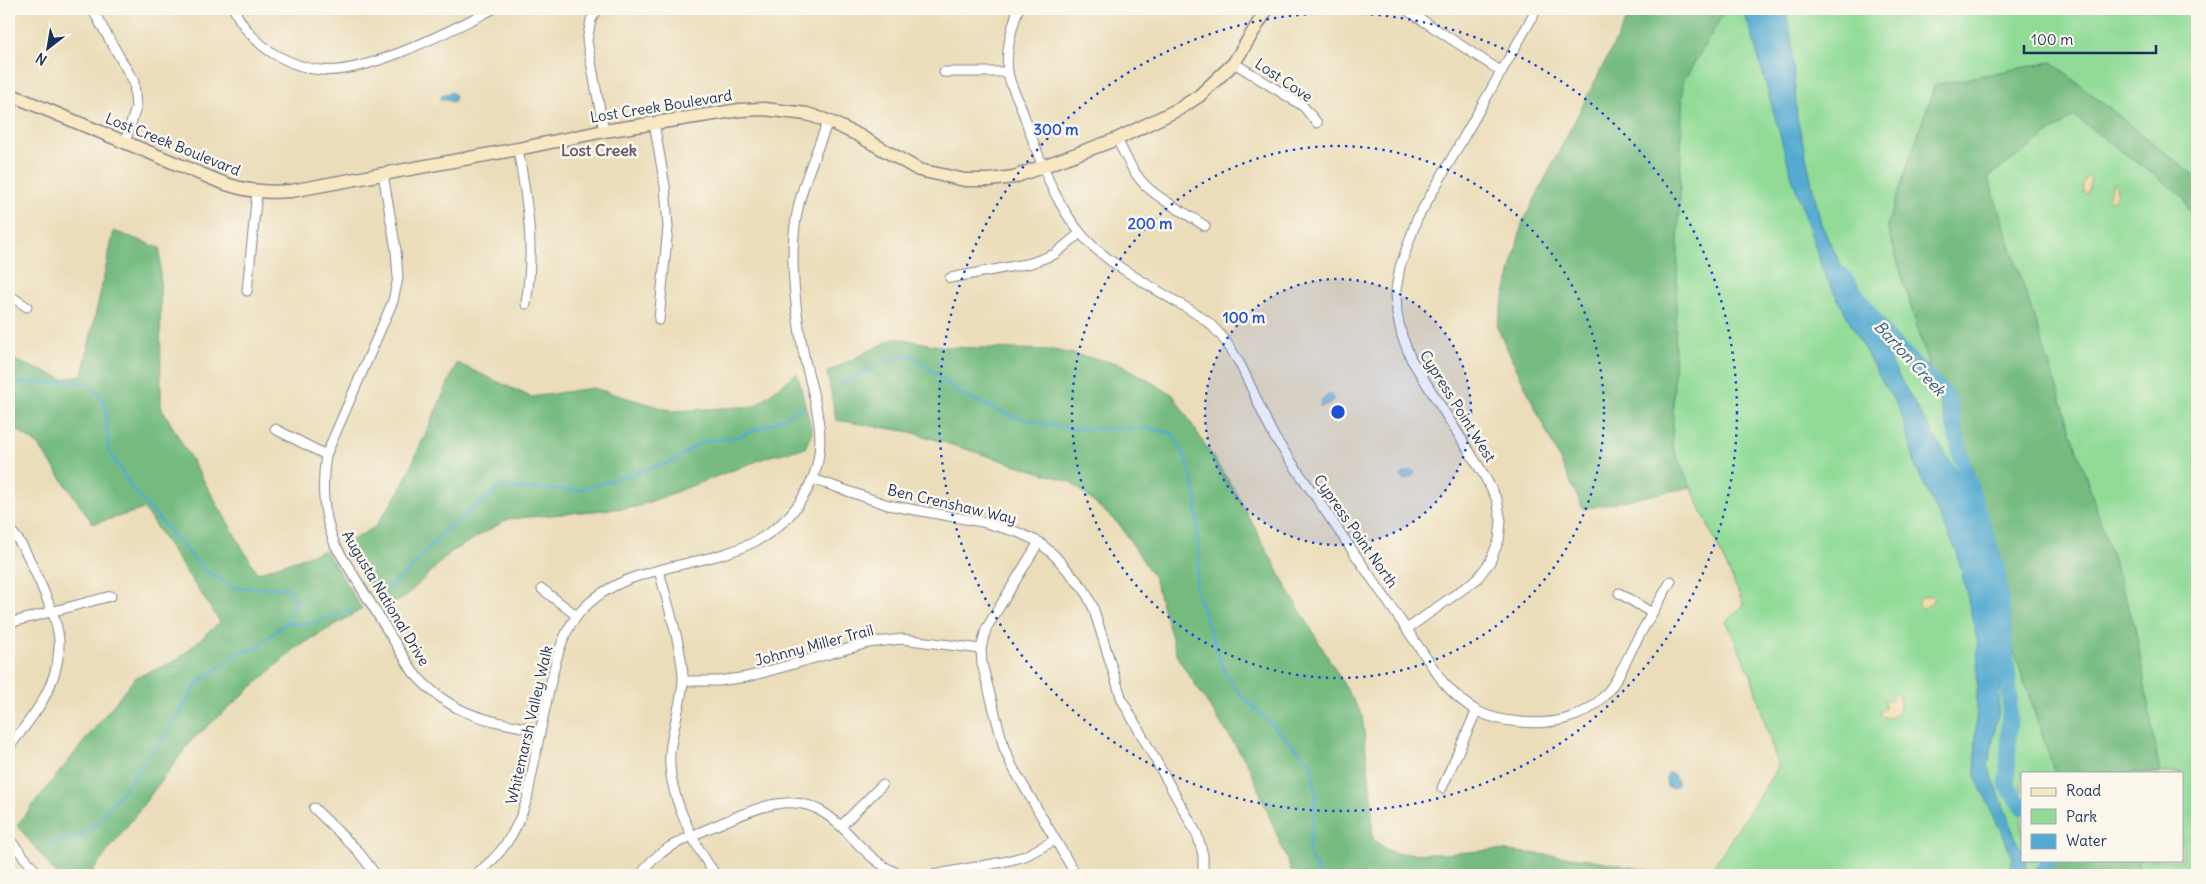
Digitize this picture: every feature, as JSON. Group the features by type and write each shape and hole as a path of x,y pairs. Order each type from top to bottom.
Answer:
{"street":[{"path":"92,9 134,82 136,108 124,142"},
{"path":"234,9 249,32 267,49 288,62 322,70 360,66 438,36 493,9"},
{"path":"597,9 591,20 587,41 604,131"},
{"path":"944,72 1008,72 1009,47 1018,9"},
{"name":"Lost Creek Boulevard","path":"9,94 218,182 239,189 257,192 291,190 383,174 518,150 604,131 740,110 764,109 807,114 828,121 858,135 919,170 945,177 989,180 1014,177 1043,168 1117,139 1200,96 1234,63 1267,9"},
{"path":"1405,9 1502,72"},
{"name":"Cypress Point West","path":"1407,629 1477,580 1490,562 1499,540 1501,521 1497,500 1484,475 1411,359 1397,314 1396,290 1400,267 1417,220 1537,9"},
{"name":"Lost Cove","path":"1234,63 1303,106 1317,123"},
{"name":"Cypress Point North","path":"1008,72 1043,168 1080,233 1101,253 1120,267 1201,316 1215,328 1229,345 1242,367 1261,414 1275,438 1443,682 1458,699 1476,712 1505,721 1530,723 1568,719 1587,709 1604,696 1670,581"},
{"name":"Whitemarsh Valley Walk","path":"474,875 497,858 511,839 521,819 527,799 557,656 567,631 577,616 605,591 627,580 727,553 752,544 772,532 788,517 813,478 821,434 816,399 797,315 794,264 795,225 804,190 828,121"},
{"path":"654,123 665,186 668,227 659,320"},
{"path":"1117,139 1132,168 1145,185 1205,226"},
{"path":"518,150 530,215 532,257 526,304"},
{"name":"Augusta National Drive","path":"383,174 396,250 398,278 393,301 326,455 322,480 323,504 328,527 335,545 413,672 427,687 457,709 480,718 540,731"},
{"path":"247,291 257,192"},
{"path":"950,278 1032,264 1055,254 1080,233"},
{"path":"9,295 27,307"},
{"path":"275,429 326,455"},
{"name":"Ben Crenshaw Way","path":"813,478 888,505 982,522 1017,532 1039,542 1054,555 1084,589 1093,607 1122,700 1197,834 1203,855 1202,875"},
{"path":"9,529 31,562 53,612 60,646 48,690 40,707 9,747"},
{"path":"1039,542 986,629 981,649 982,664 1004,748 1012,766 1076,875"},
{"path":"659,570 679,652 683,681 670,753 671,776 676,798 693,835 716,875"},
{"path":"542,589 577,616"},
{"path":"1619,593 1652,612"},
{"path":"9,623 111,596"},
{"name":"Johnny Miller Trail","path":"683,681 718,681 747,677 868,643 902,639 981,649"},
{"path":"1442,788 1476,712"},
{"path":"841,826 882,785"},
{"path":"641,875 651,860 661,852 693,835 762,806 781,803 802,804 823,812 841,826 883,866 905,875"},
{"path":"314,808 358,851 376,875"},
{"path":"9,839 39,875"},
{"path":"933,875 1025,856 1055,840"}],"green space":[{"path":"1632,9 1726,9 1683,82 1672,446 1691,487 1583,509 1497,327 1522,224"},
{"path":"1652,9 2197,9 2197,178 2051,62 1935,85 1887,226 2014,651 2055,772 2021,772 2021,862 2055,862 2051,875 1708,875 1778,767 1751,675 1726,621 1744,605 1691,487 1642,442"},
{"path":"2051,62 2197,178 2197,232 2184,197 2074,116 1988,177 2135,627 2160,772 2055,772 2014,651 1887,226 1935,85"},
{"path":"2075,95 2197,194 2197,875 2084,875 2089,862 2184,862 2184,772 2121,772 1943,157"},
{"path":"114,231 160,248 161,407 257,573 325,550 362,609 296,648 192,740 90,875 57,875 17,825 135,678 177,660 220,622 144,509 93,524 39,446 9,424 9,358 63,379 82,375"},
{"path":"895,338 946,347 1053,350 1121,364 1173,395 1236,493 1292,597 1362,715 1371,795 1373,840 1393,853 1442,854 1496,850 1589,859 1674,875 1293,875 1250,768 1178,658 1154,578 1120,525 1071,482 911,432 836,420 827,372"},
{"path":"457,363 531,397 593,388 673,411 755,406 797,373 812,432 805,448 770,456 636,507 508,519 451,552 404,598 384,608 345,544 375,527 400,491"},
{"path":"2055,862 2139,862 2135,875 2051,875"}],"sand":[{"path":"2087,177 2091,179 2087,195 2083,192 2082,185"},
{"path":"2113,183 2116,185 2117,194 2111,201 2108,197"},
{"path":"1931,595 1934,597 1934,601 1923,609 1917,605 1920,598"},
{"path":"1893,692 1899,695 1900,709 1889,718 1880,716 1880,713 1885,708 1885,700 1891,700"}],"water":[{"path":"1742,9 1785,9 1791,36 1797,117 1821,224 1863,311 1916,407 1964,483 1995,565 2003,656 1998,714 1988,766 2021,848 2021,862 2026,862 2026,875 2009,875 2013,857 1975,776 1978,643 1957,552 1917,470 1901,412 1876,371 1823,271 1791,174 1751,31"},
{"path":"451,92 455,95 454,102 440,99 442,96"},
{"path":"1330,394 1333,401 1322,407 1320,406 1321,400"},
{"path":"1412,470 1415,472 1412,477 1402,479 1402,474"},
{"path":"1668,773 1674,775 1677,780 1677,785 1672,788 1667,787 1666,779"}],"waterway":[{"name":"Barton Creek","path":"1842,275 1886,336 1948,398 1961,457 1998,572 2010,697 2007,786 2021,806"},
{"path":"839,385 891,358 912,355 963,395 1011,416 1072,429 1148,428 1171,433 1179,443 1187,462 1196,495 1199,564 1195,587 1224,670 1238,692 1312,764 1316,798 1308,853 1320,875"},
{"path":"9,383 90,382 106,406 108,450 134,491 205,571 235,588 290,588 298,603 285,623"},
{"path":"387,589 415,565 446,529 500,488 579,490 674,461 701,442 740,436 773,423 804,407"},
{"path":"47,844 80,836 97,823 170,730 198,683 240,652 256,649 285,623 315,623 353,609"},
{"name":"Barton Creek","path":"2042,875 2047,862"}],"district":[{"name":"Lost Creek","path":"599,150"}]}
